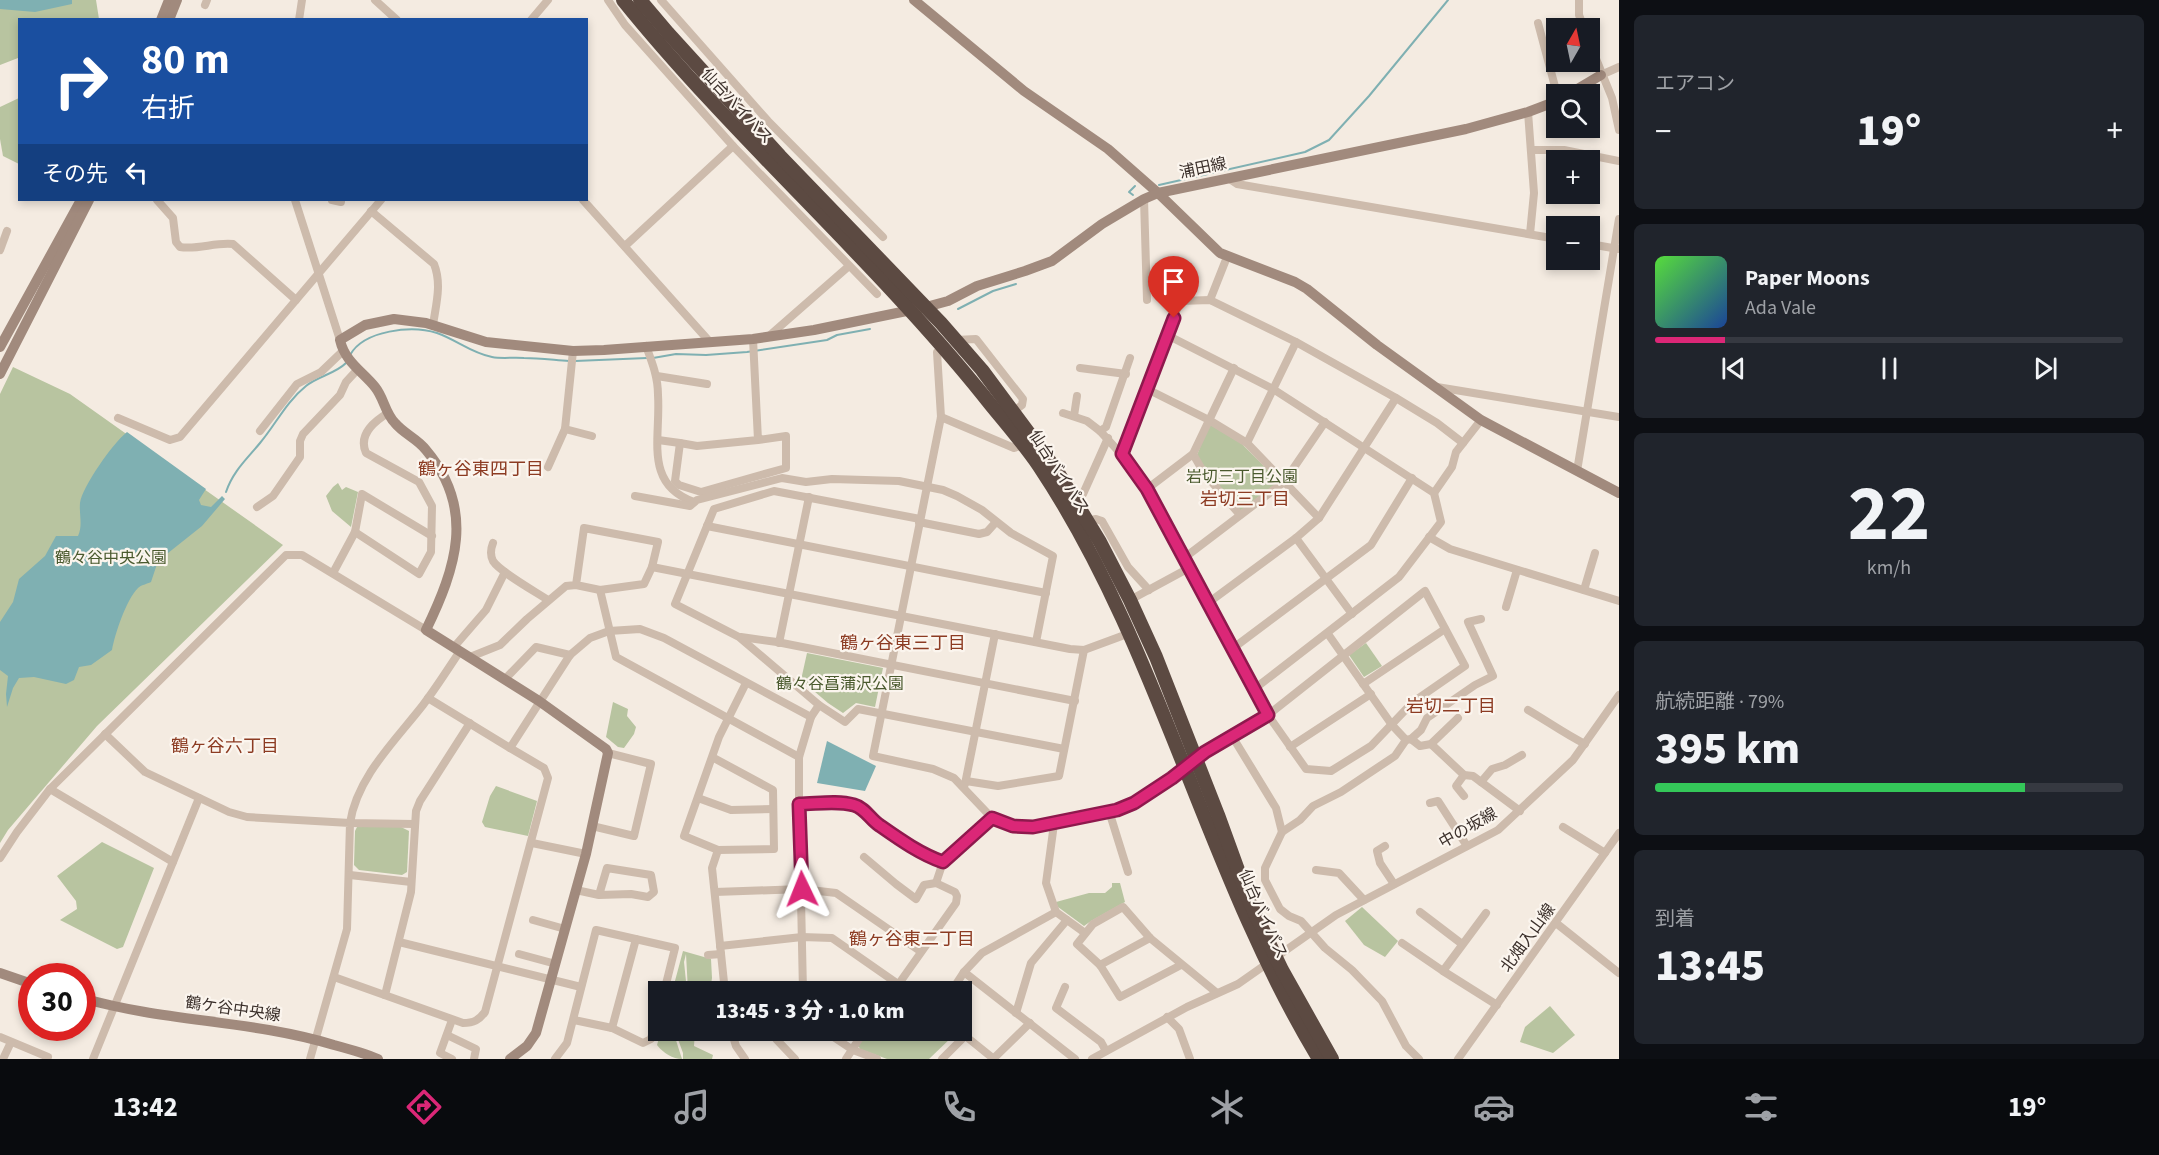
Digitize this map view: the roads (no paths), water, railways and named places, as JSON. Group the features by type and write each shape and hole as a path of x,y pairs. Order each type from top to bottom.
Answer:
{"highway":[{"name":"仙台バイパス","path":"623,0 770,175 911,310 950,343 1014,411 1040,446 1075,500 1130,600 1156,657 1250,903 1282,970 1332,1059"},
{"name":"仙台バイパス","path":"640,0 780,156 926,307 1039,466 1095,562 1130,633 1232,885 1262,953 1291,1013 1319,1059"}],"street":[{"path":"299,0 299,18"},
{"path":"375,0 395,18"},
{"path":"533,18 548,0"},
{"path":"608,0 625,25 733,146 770,175 849,266 877,294"},
{"path":"661,0 768,121 883,237"},
{"path":"914,0 1024,91 1108,149 1158,193 1208,243 1227,257 1307,289 1377,345 1481,420 1619,494"},
{"path":"1579,0 1581,18"},
{"path":"162,18 168,1"},
{"path":"168,1 170,18"},
{"path":"1538,23 1554,84"},
{"path":"1586,84 1619,67"},
{"path":"1600,72 1612,98 1619,127"},
{"name":"浦田線","path":"347,356 365,325 379,321 409,319 486,342 573,357 604,350 649,354 709,341 753,347 768,337 814,330 948,301 977,286 1052,261 1102,224 1158,193 1446,133 1546,105"},
{"path":"1528,112 1534,193 1530,234"},
{"path":"625,246 733,146"},
{"path":"1531,150 1564,150 1619,161"},
{"path":"1228,178 1237,184 1546,237"},
{"path":"1144,199 1147,300"},
{"path":"0,374 3,350 80,201"},
{"path":"3,350 88,201"},
{"path":"158,201 173,218 176,242 180,247 200,248 225,243 233,244 296,300"},
{"path":"257,507 273,496 300,457 300,441 303,434 340,396 346,382 347,356 295,201"},
{"path":"336,201 341,202"},
{"path":"118,418 170,440 180,437 380,201"},
{"path":"584,201 709,341"},
{"path":"371,211 434,264 438,273 439,287 433,325"},
{"path":"1577,471 1617,249 1619,219"},
{"path":"0,249 7,231"},
{"path":"1600,246 1617,249"},
{"path":"1210,300 1227,257"},
{"path":"768,337 849,266"},
{"path":"1122,454 1180,301 1210,300 1296,342 1396,398 1437,423 1463,443"},
{"path":"1167,335 1273,389 1434,493 1441,522 1399,577 1253,690"},
{"path":"1247,443 1296,342"},
{"path":"950,343 937,352 941,417 873,756 933,770 954,778 964,785 992,818 1013,826 1033,827 1054,824 1134,803 1196,759 1268,715 1425,591 1465,666 1413,702 1371,746 1331,771 1306,769 1268,715 1253,690 1147,489 1122,454 1100,430 1087,421 1063,413"},
{"path":"753,347 758,440"},
{"path":"649,354 657,376 661,475 672,492 694,502"},
{"path":"347,356 375,387 388,413 404,433 424,447 436,463 455,508 456,528 451,572 444,593 426,630"},
{"path":"260,431 297,384 347,356"},
{"path":"548,467 566,429 573,357"},
{"path":"1100,430 1106,428 1130,358"},
{"path":"1147,489 1193,454 1234,369"},
{"path":"1084,370 1126,374"},
{"path":"657,376 693,378 707,384"},
{"path":"1433,386 1619,417"},
{"path":"1147,389 1209,420 1247,443 1319,518"},
{"path":"1074,416 1077,396"},
{"path":"1208,603 1296,538 1319,518 1396,398"},
{"path":"355,532 419,574 431,552 432,506 419,482 366,453 362,444 364,435 388,413"},
{"path":"941,417 1014,448 1023,445"},
{"path":"1434,493 1452,467 1456,452 1481,420"},
{"path":"1184,558 1284,482 1324,422"},
{"path":"566,429 592,436"},
{"path":"658,440 680,443 697,446 786,436 786,468 701,492 679,485 675,481 680,443"},
{"path":"1075,500 1083,494 1108,438"},
{"path":"1193,454 1204,473 1240,515"},
{"path":"635,496 690,506 694,502 782,478 806,482 832,479 899,480 944,490 982,510 1011,533 1053,556 1036,642"},
{"path":"1232,649 1371,545 1412,478"},
{"path":"996,522 987,532 979,534 774,491 714,509 675,604 739,637 819,705 845,722 858,709 1064,749"},
{"path":"333,573 355,532 362,494 432,536"},
{"path":"779,643 809,497"},
{"path":"1087,521 1096,519 1102,521 1128,567 1149,590"},
{"path":"707,526 1046,593"},
{"path":"470,657 500,645 561,589 576,585 600,590 644,584 652,567 657,542 584,528 576,585"},
{"path":"1429,537 1450,549 1619,601"},
{"path":"1296,538 1352,614"},
{"path":"493,543 490,549 493,561 505,572 548,600"},
{"path":"1584,590 1595,553"},
{"path":"0,858 50,789 286,555 302,555 457,649 539,701 606,749 608,753 651,764 634,836 592,826"},
{"path":"652,567 1084,650 1130,633"},
{"path":"1130,600 1189,568"},
{"path":"1506,608 1517,570"},
{"path":"310,1059 347,929 352,808 363,783 428,698 457,649 486,610 505,572"},
{"path":"600,590 616,657 799,757"},
{"path":"1419,1059 1406,1046 1382,1001 1352,970 1325,948 1301,921 1280,909 1265,880 1264,868 1282,832 1300,820 1313,806 1341,792 1395,756 1409,739 1421,730 1427,718 1475,685 1493,676 1468,622 1481,619"},
{"path":"510,748 570,655 590,638 609,631 640,629 664,638 811,717"},
{"path":"1363,684 1445,629"},
{"path":"964,785 995,634"},
{"path":"1328,634 1392,724 1409,739 1420,746 1431,744 1458,718"},
{"path":"739,637 1074,701"},
{"path":"504,679 536,647 570,655"},
{"path":"964,785 998,786 1059,776 1084,650"},
{"path":"712,758 773,790 774,849 718,850 684,836 712,758 727,718 746,683"},
{"path":"1290,747 1371,694"},
{"name":"中の坂線","path":"1217,993 1252,975 1311,931 1394,884 1498,830 1573,760 1619,695"},
{"path":"334,977 463,1023 472,1023 480,1019 485,1012 548,778 544,768 428,698"},
{"path":"803,981 799,757 811,717 819,705"},
{"path":"1528,710 1558,727 1568,736 1585,744"},
{"path":"385,995 411,892 414,824 420,801 471,723"},
{"path":"105,734 146,772 229,812 248,817 414,824"},
{"path":"1232,736 1275,808 1282,832"},
{"path":"1431,744 1464,775 1481,782 1520,811"},
{"path":"510,1059 532,1041 536,1033 586,854 608,753"},
{"path":"1481,782 1492,769 1505,765 1522,755"},
{"path":"1464,775 1456,786 1464,796"},
{"path":"50,789 173,862"},
{"path":"93,1059 199,798"},
{"path":"698,798 731,810 773,808"},
{"path":"1430,804 1438,801 1467,846"},
{"path":"799,804 856,805 877,824 928,857 943,862"},
{"path":"1109,811 1128,872"},
{"path":"936,884 943,862 992,818"},
{"path":"1054,824 1046,884 1056,912 1085,933"},
{"path":"1563,827 1605,853"},
{"name":"北畑入山線","path":"1458,1059 1619,833"},
{"path":"532,843 586,854"},
{"path":"1385,846 1377,851 1380,863 1394,884"},
{"path":"718,850 712,868 724,981"},
{"path":"864,857 916,898 924,885 936,884 955,892 957,896 956,903 900,981"},
{"path":"576,890 599,895 631,894 648,897 654,892 651,875 607,868 599,895"},
{"path":"1316,870 1340,873 1365,900"},
{"path":"350,875 411,882"},
{"path":"715,892 802,889 836,893 920,951"},
{"path":"1092,1059 1167,1017 1217,993 1150,938 1124,907 1094,924 1085,933 1077,944 1100,965 1120,997 1181,965"},
{"path":"958,981 982,953 1056,912"},
{"path":"1420,912 1462,944"},
{"path":"1443,971 1486,913"},
{"path":"537,918 566,929"},
{"path":"1016,1013 1031,963 1066,920"},
{"path":"1556,923 1619,973"},
{"path":"555,1059 567,1043 596,930 675,948 667,981"},
{"path":"708,955 721,950 802,937 832,938 894,981"},
{"path":"1100,965 1150,938"},
{"path":"612,1028 636,939"},
{"path":"399,942 581,987"},
{"path":"1402,943 1497,1005"},
{"path":"525,953 556,964"},
{"path":"964,972 1076,1059"},
{"path":"0,973 18,979"},
{"path":"1065,987 1056,1008 1101,1042 1106,1051"},
{"name":"鶴ケ谷中央線","path":"96,1003 113,1007 278,1030 378,1059"},
{"path":"1167,1017 1179,1029 1190,1059"},
{"path":"452,1020 440,1053 452,1059"},
{"path":"574,1020 612,1028 643,1043 648,1040"},
{"path":"972,1041 993,1059 1030,1023"},
{"path":"447,1035 476,1049 474,1059"},
{"path":"0,1037 48,1057 47,1059"},
{"path":"3,1059 11,1041"},
{"path":"734,1041 745,1059"},
{"path":"778,1041 795,1059"},
{"path":"840,1041 853,1050 877,1059"},
{"path":"846,1059 859,1041"},
{"path":"942,1059 956,1041"}],"water":[{"path":"0,0 72,0 72,4 35,12 0,9"},
{"path":"127,432 206,489 199,500 201,505 211,507 222,496 225,499 202,526 158,561 151,582 139,587 134,593 122,618 112,650 91,665 79,667 74,680 66,684 34,677 19,678 7,707 8,676 0,670 0,622 13,602 19,579 45,556 56,536 78,536 81,524 80,503 86,487 107,455"},
{"path":"827,741 876,766 865,791 817,783"}],"waterway":[{"path":"1159,185 1305,152 1329,140 1369,96 1448,0"},
{"path":"1133,195 1129,192 1135,186"},
{"path":"958,309 993,291 1016,284"},
{"path":"653,358 676,354 706,355 747,352 827,340 837,335 870,329"},
{"path":"350,355 366,340 377,335 415,330 437,333 477,353 492,357 569,361"},
{"path":"575,361 647,358"},
{"path":"226,492 236,471 299,392 346,363"}],"district":[{"name":"鶴ヶ谷東四丁目","path":"481,469"},
{"name":"岩切三丁目","path":"1245,499"},
{"name":"鶴ヶ谷東三丁目","path":"903,643"},
{"name":"岩切二丁目","path":"1451,706"},
{"name":"鶴ヶ谷六丁目","path":"225,746"},
{"name":"鶴ヶ谷東二丁目","path":"912,939"}],"park label":[{"name":"岩切三丁目公園","path":"1242,477"},
{"name":"鶴々谷中央公園","path":"111,558"},
{"name":"鶴々谷菖蒲沢公園","path":"840,684"}]}
